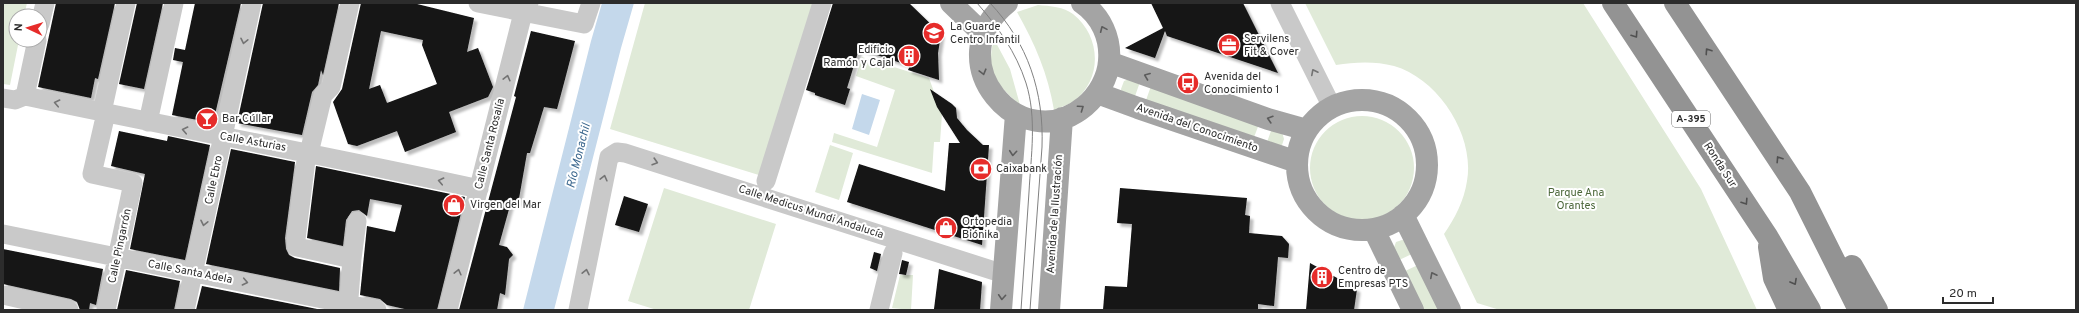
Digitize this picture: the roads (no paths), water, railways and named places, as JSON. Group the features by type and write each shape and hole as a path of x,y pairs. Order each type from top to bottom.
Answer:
{"highway":[{"name":"Ronda Sur","path":"1613,3 1767,236 1810,310"},
{"path":"1675,3 1800,192 1858,310"},
{"path":"1800,192 1824,216 1877,310"},
{"path":"1767,236 1774,278 1789,310"}],"main road":[{"path":"951,3 983,34"},
{"path":"1006,3 994,14 983,34 980,57 985,80 997,100 1016,114 1037,120 1062,118 1082,109 1097,93 1105,78 1109,62 1107,38 1097,17 1082,3"},
{"path":"1109,62 1268,119 1307,130"},
{"name":"Avenida del Conocimiento","path":"1097,93 1297,162"},
{"path":"1353,100 1378,102 1401,114 1416,129 1424,149 1426,170 1424,182 1413,206 1390,224 1374,230 1360,232 1332,223 1321,216 1313,208 1303,192 1299,181 1297,162 1299,149 1307,130 1319,116 1332,107 1353,100"},
{"path":"1001,310 1016,114"},
{"name":"Avenida de la Ilustración","path":"1049,310 1062,118"},
{"path":"1403,215 1450,310"},
{"path":"1374,230 1413,310"}],"street":[{"path":"104,113 126,3"},
{"path":"148,122 174,3"},
{"name":"Calle Ebro","path":"186,310 252,3"},
{"path":"350,3 331,87 323,94 307,156 296,239 297,247 352,259"},
{"path":"478,3 526,8 584,24 591,3"},
{"path":"764,188 822,3"},
{"path":"1280,3 1332,107"},
{"name":"Calle Santa Rosalía","path":"448,310 526,8"},
{"path":"25,96 35,48"},
{"name":"Calle Asturias","path":"3,98 15,100 25,96 223,136 307,156 479,189"},
{"name":"Calle Pingarrón","path":"104,113 92,174 133,183 106,310"},
{"name":"Calle Medicus Mundi Andalucía","path":"578,310 609,157 618,152 764,188 1004,274"},
{"path":"349,298 356,221"},
{"name":"Calle Santa Adela","path":"3,234 193,274 211,275 377,310"},
{"path":"879,310 893,252"},
{"path":"3,295 69,310"}],"water":[{"name":"Río Monachil","path":"602,3 634,3 621,48 554,310 523,310 591,41"},
{"path":"862,94 880,100 869,135 852,129"}],"tram line":[{"path":"977,3 992,21 1012,50 1022,72 1029,96 1032,123 1032,150 1021,310"},
{"path":"990,3 1003,18 1024,52 1031,69 1040,107 1042,147 1030,310"}],"place":[{"name":"La Guarde Centro Infantil","path":"934,33"},
{"name":"Servilens Fit & Cover","path":"1229,45"},
{"name":"Edificio Ramón y Cajal","path":"909,56"},
{"name":"Avenida del Conocimiento 1","path":"1188,83"},
{"name":"Bar Cúllar","path":"207,119"},
{"name":"Caixabank","path":"981,169"},
{"name":"Virgen del Mar","path":"454,205"},
{"name":"Ortopedia Biónika","path":"946,228"},
{"name":"Centro de Empresas PTS","path":"1322,277"}],"park label":[{"name":"Parque Ana Orantes","path":"1576,199"}]}
